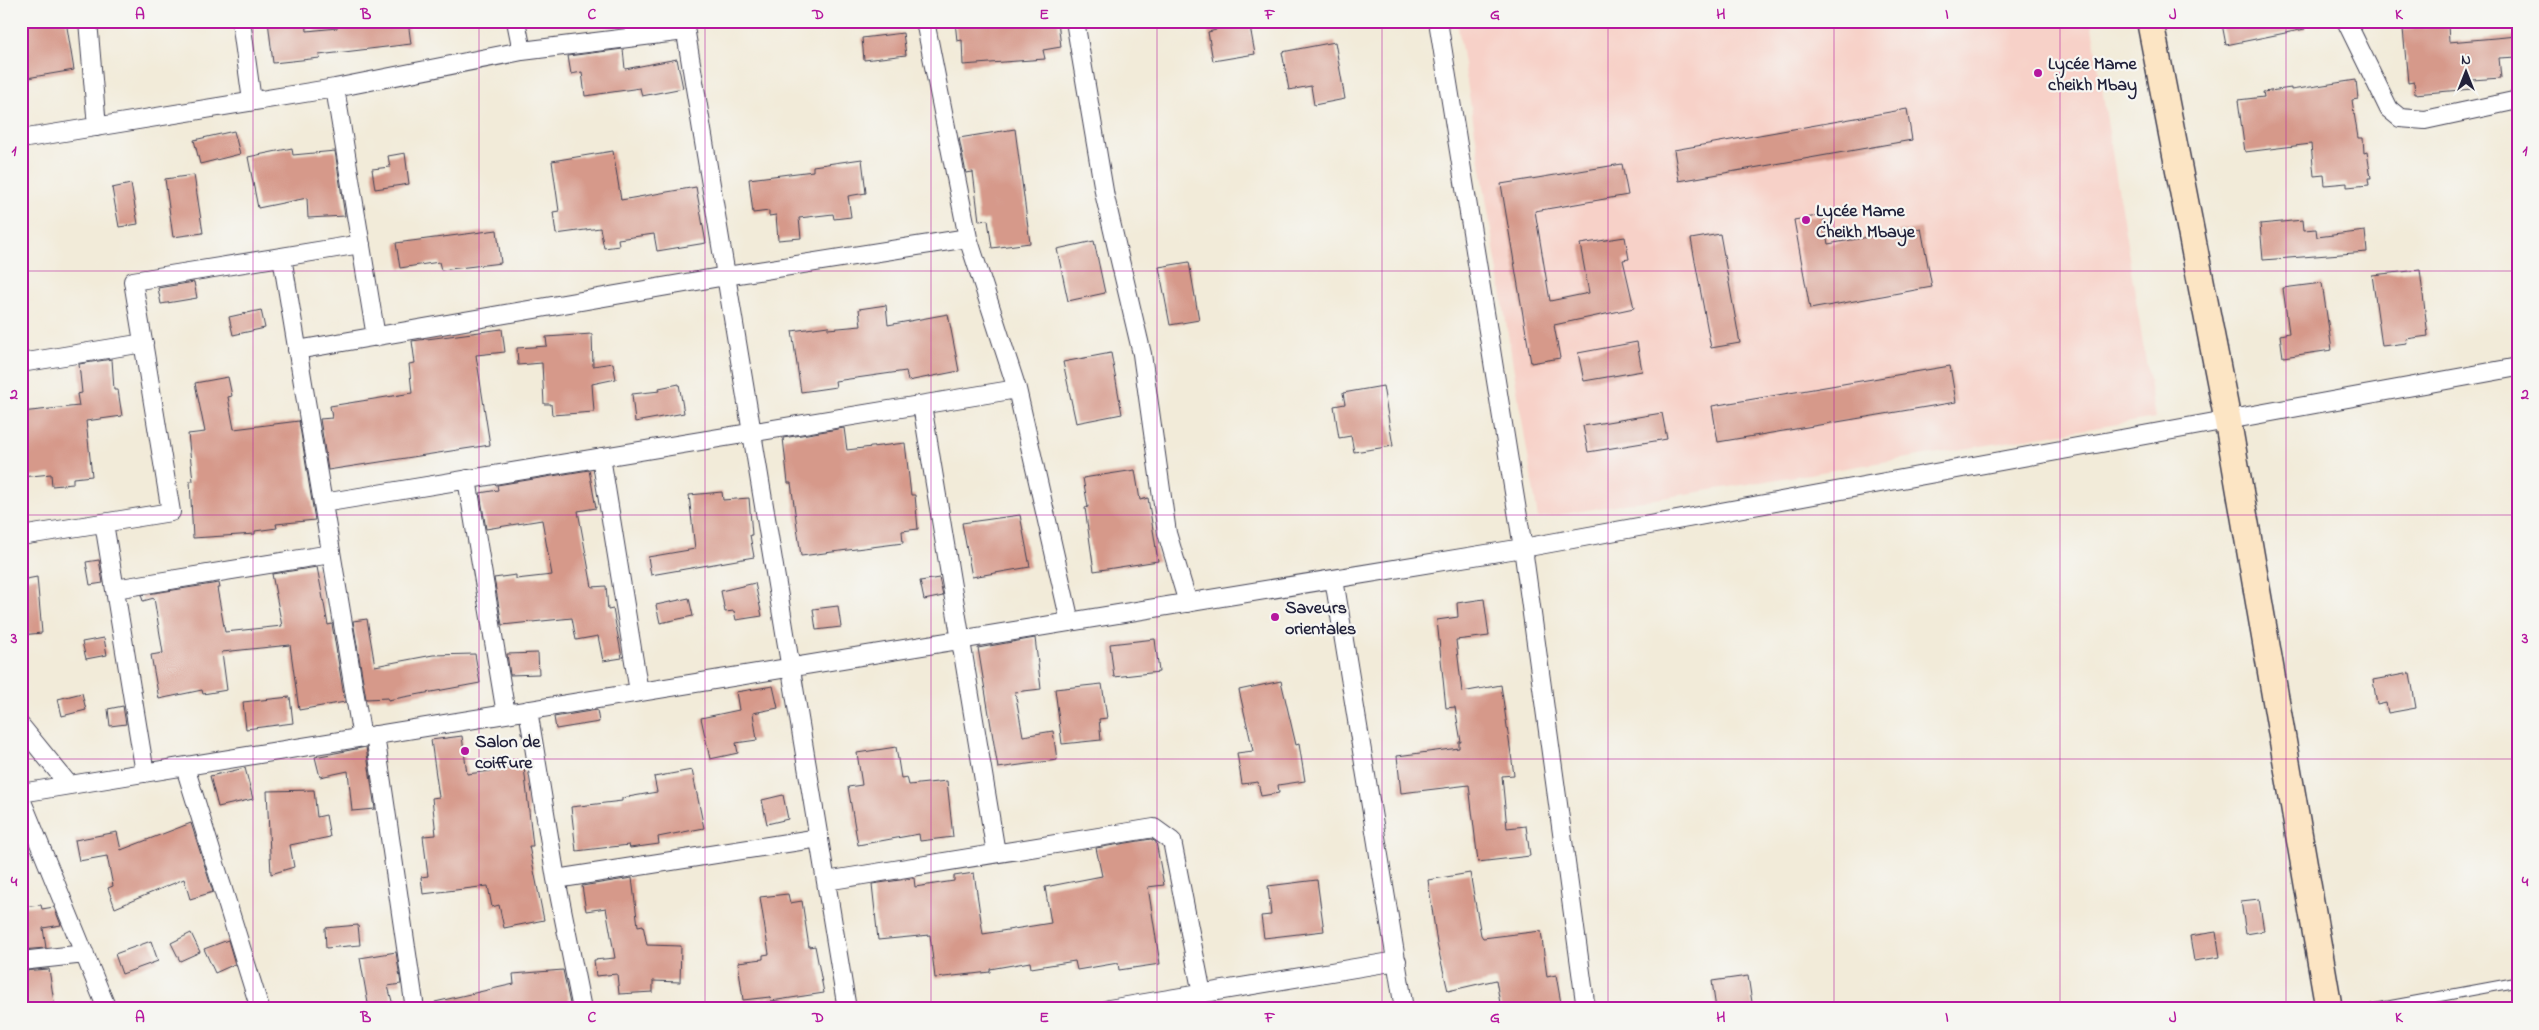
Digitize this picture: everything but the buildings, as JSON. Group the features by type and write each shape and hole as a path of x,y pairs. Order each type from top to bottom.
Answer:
{"main road":[{"path":"2150,21 2228,422 2329,1009"}],"street":[{"path":"88,21 98,127"},
{"path":"241,21 252,102"},
{"path":"516,21 522,51"},
{"path":"924,21 968,238 1017,389 1070,622"},
{"path":"1075,21 1105,196 1142,354 1167,532 1188,603"},
{"path":"1438,21 1524,548 1586,1009"},
{"path":"2346,21 2388,110 2400,118 2426,120 2518,100"},
{"path":"21,139 336,88 522,51 684,26 847,1009"},
{"path":"336,88 376,337"},
{"path":"298,350 726,276 968,238"},
{"path":"21,536 171,512 133,281 361,244"},
{"path":"282,257 331,554 368,737 415,1009"},
{"path":"21,363 144,343"},
{"path":"21,793 1524,548 2228,422 2518,367"},
{"path":"322,503 1017,389"},
{"path":"922,405 996,853"},
{"path":"600,457 640,692"},
{"path":"467,479 506,714"},
{"path":"104,523 145,773"},
{"path":"115,589 331,554"},
{"path":"1334,579 1404,1009"},
{"path":"528,710 556,879 582,1009"},
{"path":"21,726 69,785"},
{"path":"185,767 260,1009"},
{"path":"21,799 107,1009"},
{"path":"826,881 1154,828 1172,840 1202,994"},
{"path":"556,879 819,838"},
{"path":"21,961 85,954"},
{"path":"1109,1009 1397,961"}],"lane":[{"path":"2372,1009 2518,982"}],"shaded area":[{"name":"Lycée Mame Cheikh Mbaye","path":"1457,21 2091,21 2155,418 1538,518"}],"place":[{"name":"Lycée Mame cheikh Mbay","path":"2038,73"},
{"name":"Lycée Mame Cheikh Mbaye","path":"1806,220"},
{"name":"Saveurs orientales","path":"1275,617"},
{"name":"Salon de coiffure","path":"465,751"}]}
